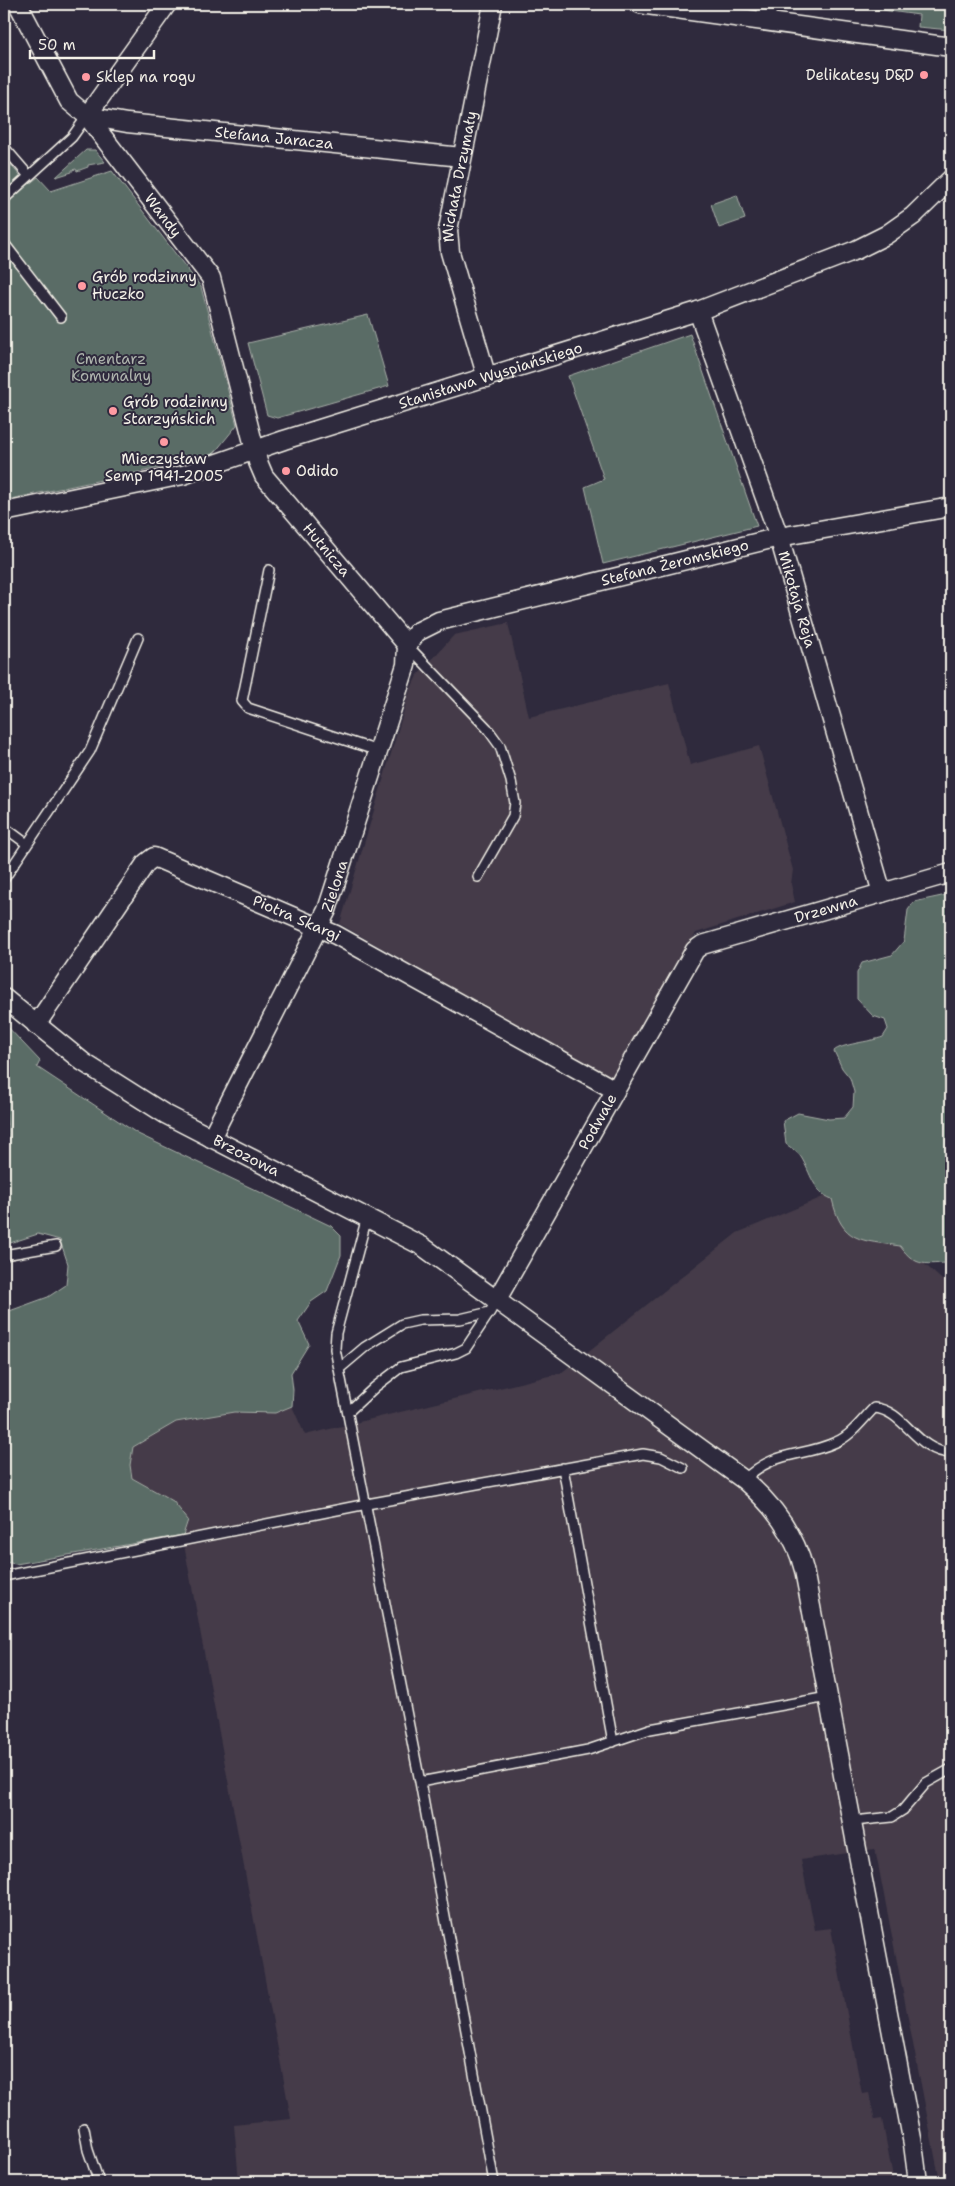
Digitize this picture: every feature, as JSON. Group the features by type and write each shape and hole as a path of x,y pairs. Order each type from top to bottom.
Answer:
{"street":[{"name":"Wandy","path":"18,4 69,101 87,116 211,278 255,450"},
{"path":"87,116 167,4"},
{"name":"Michała Drzymały","path":"487,378 448,241 462,157 493,4"},
{"path":"640,4 698,8 765,21 951,47"},
{"path":"765,21 768,4"},
{"name":"Stefana Jaracza","path":"87,116 127,124 462,157"},
{"name":"Stanisława Wyspiańskiego","path":"4,512 160,481 222,463 255,450 698,311 856,250 913,216 951,179"},
{"name":"Mikołaja Reja","path":"698,311 779,537 882,893"},
{"name":"Hutnicza","path":"255,450 264,476 407,645"},
{"name":"Stefana Żeromskiego","path":"407,645 417,632 438,621 779,537 951,507"},
{"name":"Zielona","path":"211,1138 327,910 406,665 407,645"},
{"name":"Piotra Skargi","path":"36,1026 149,859 159,858 318,929 336,935 615,1090"},
{"name":"Drzewna","path":"702,945 951,873"},
{"name":"Podwale","path":"493,1307 691,954 702,945"},
{"name":"Brzozowa","path":"4,998 36,1026 127,1091 211,1138 422,1246 493,1307 744,1480 777,1513 793,1538 801,1558 854,1822 910,2126 918,2182"}],"lane":[{"path":"4,199 72,137 87,116"},
{"path":"4,147 29,176"},
{"path":"4,243 61,317"},
{"path":"269,570 242,701 248,708 378,751"},
{"path":"4,879 90,752 138,638"},
{"path":"407,645 487,728 500,746 511,781 514,803 513,816 478,877"},
{"path":"4,827 27,844"},
{"path":"367,1217 336,1333 335,1349 367,1504 494,2182"},
{"path":"4,1255 56,1246"},
{"path":"339,1369 359,1351 402,1324 420,1320 460,1319 493,1307"},
{"path":"348,1412 375,1386 401,1367 456,1353 466,1348 477,1335 493,1307"},
{"path":"744,1480 754,1470 767,1462 837,1442 874,1408 889,1412 928,1447 951,1452"},
{"path":"4,1576 367,1504 643,1454 661,1457 682,1468"},
{"path":"563,1468 613,1742"},
{"path":"420,1782 588,1750 650,1729 828,1697"},
{"path":"854,1822 892,1817 903,1810 925,1784 951,1770"},
{"path":"84,2128 88,2150 99,2182"}],"shaded area":[{"path":"508,623 529,717 669,683 690,765 759,746 793,870 791,884 795,902 696,933 612,1080 340,924 410,690 417,676 454,635"},
{"path":"842,1189 951,1288 951,2182 940,2182 875,1849 801,1860 815,1930 831,1928 862,2094 869,2093 875,2120 882,2119 894,2182 239,2182 234,2125 291,2119 185,1550 183,1535 188,1520 149,1488 132,1478 130,1465 133,1447 176,1422 234,1412 275,1413 292,1406 305,1435 561,1373 737,1233"}],"green space":[{"path":"838,4 951,4 951,30 918,27 919,15"},
{"path":"86,150 95,150 105,162 88,165 88,167 77,171 76,169 72,170 72,172 56,177"},
{"name":"Cmentarz Komunalny","path":"4,157 28,185 38,177 51,191 112,171 201,287 237,425 211,457 6,500 4,492"},
{"path":"737,195 745,219 719,228 711,204"},
{"path":"368,315 389,386 277,418 267,415 248,343"},
{"path":"690,334 757,526 603,564 585,487 604,479 568,376"},
{"path":"951,894 951,1263 928,1264 912,1258 900,1246 864,1240 848,1232 841,1224 832,1199 816,1187 800,1155 786,1144 783,1121 798,1113 829,1119 844,1118 853,1107 854,1092 850,1078 842,1068 834,1051 883,1037 888,1029 885,1020 873,1016 857,999 857,973 862,963 892,955 904,941 908,910 914,902"},
{"path":"4,1023 40,1061 37,1067 138,1134 331,1226 341,1236 341,1255 327,1291 311,1302 298,1321 309,1344 291,1373 292,1406 275,1413 234,1412 176,1422 133,1447 130,1465 132,1478 173,1501 188,1520 183,1535 16,1564 4,1562 4,1313 48,1297 66,1285 68,1264 60,1240 38,1234 4,1245 4,1165 8,1153 9,1140 6,1113 4,1115"}],"place":[{"name":"Delikatesy D&D","path":"924,75"},
{"name":"Sklep na rogu","path":"86,77"},
{"name":"Grób rodzinny Huczko","path":"82,286"},
{"name":"Grób rodzinny Starzyńskich","path":"113,411"},
{"name":"Mieczysław Semp 1941-2005","path":"164,442"},
{"name":"Odido","path":"286,471"}]}
